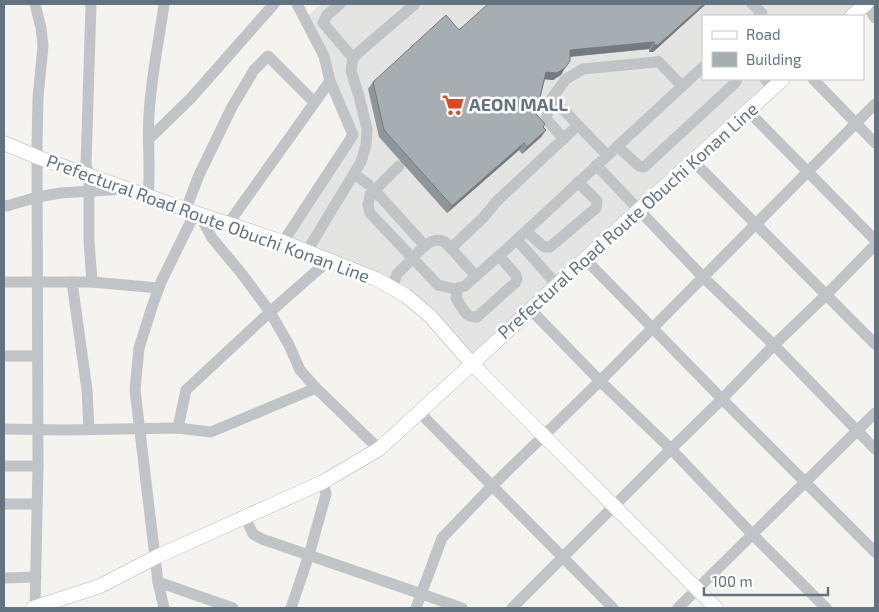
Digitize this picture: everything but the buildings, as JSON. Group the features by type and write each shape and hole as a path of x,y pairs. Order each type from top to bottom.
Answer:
{"main road":[{"path":"853,15 866,4"},
{"name":"Prefectural Road Route Obuchi Konan Line","path":"472,364 748,111 774,82"},
{"name":"Prefectural Road Route Obuchi Konan Line","path":"4,143 38,157 307,251 376,279 405,295 430,316 472,364 716,608"},
{"path":"35,608 100,586 156,557 323,482 379,449 472,364"}],"street":[{"path":"35,4 41,28 42,46 38,97 36,282 38,466 35,608"},
{"path":"91,4 86,165 89,175 88,240 92,282"},
{"path":"148,196 150,173 149,117 152,79 164,4"},
{"path":"149,139 191,98 274,4"},
{"path":"297,4 324,56 359,96 367,129 366,145 360,162 307,251"},
{"path":"340,4 327,15 323,23 353,58"},
{"path":"228,224 315,101 359,52 415,4"},
{"path":"752,4 762,13 759,15"},
{"path":"866,4 875,18"},
{"path":"164,608 158,582 134,390 146,323 159,288 193,212 199,175 232,106 254,70 268,56 315,101"},
{"path":"564,139 546,119 552,98 566,79 583,69 658,61 682,86"},
{"path":"399,166 370,195 368,205 370,213 438,285 455,289 465,286 702,68"},
{"path":"283,242 352,135 338,74"},
{"path":"617,146 639,166 644,167 736,80"},
{"path":"813,80 875,143"},
{"path":"552,98 607,155"},
{"path":"416,608 442,538 875,104"},
{"path":"748,111 875,240"},
{"path":"451,248 482,219 497,201 577,126"},
{"path":"693,161 875,344"},
{"path":"596,165 703,277 875,449"},
{"path":"354,174 368,184"},
{"path":"526,231 544,247 550,247 596,208 597,201 578,182"},
{"path":"4,205 38,197 128,189"},
{"path":"378,194 416,254"},
{"path":"193,212 270,312 289,345 300,370 379,449"},
{"path":"392,288 397,274 416,254 433,240 440,239 451,248 476,276"},
{"path":"517,240 557,285"},
{"path":"512,608 875,245"},
{"path":"458,288 456,298 466,314 477,317 515,283 517,279 516,275 499,256"},
{"path":"585,259 875,552"},
{"path":"178,428 186,390 329,260"},
{"path":"4,282 92,282 159,288"},
{"path":"72,282 87,390 89,429"},
{"path":"530,309 600,381 671,449 826,608"},
{"path":"4,356 37,356"},
{"path":"4,429 178,428 211,432 316,388"},
{"path":"419,412 613,608"},
{"path":"678,608 875,413"},
{"path":"4,466 38,466"},
{"path":"290,608 309,555 326,494 323,482"},
{"path":"4,504 37,504"},
{"path":"245,518 253,534 262,539 462,608"},
{"path":"4,578 36,577"},
{"path":"158,582 233,608"}],"shaded area":[{"path":"322,4 866,4 853,15 702,15 702,80 783,80 472,364 405,295 283,242 352,135 305,18"}],"place":[{"name":"AEON MALL","path":"453,105"}]}
